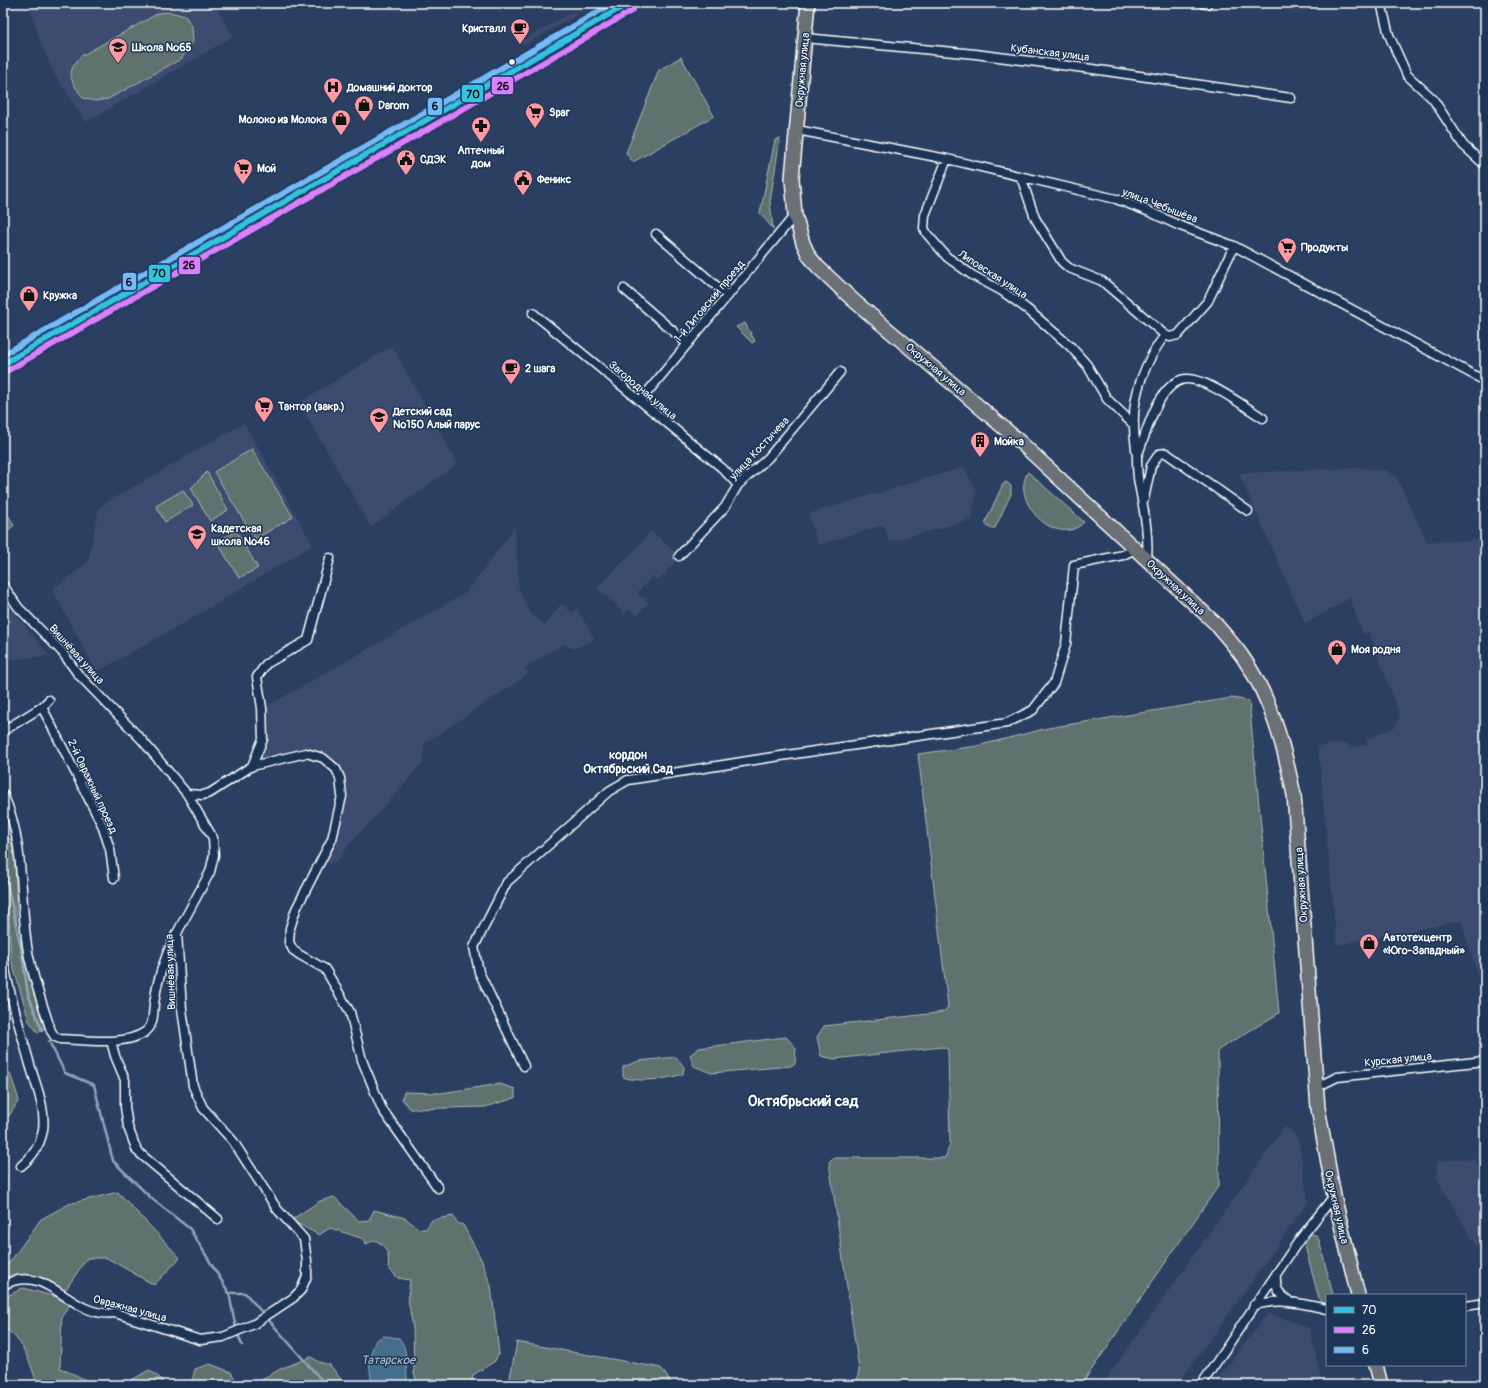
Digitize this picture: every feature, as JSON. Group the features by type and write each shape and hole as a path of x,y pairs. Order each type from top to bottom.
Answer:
{"main road":[{"path":"3,364 188,256 439,115 629,3"},
{"name":"Окружная улица","path":"808,3 792,178 795,215 802,244 818,267 853,300 1008,432 1215,623 1242,657 1262,690 1280,735 1294,795 1315,1088 1334,1196 1358,1294"},
{"path":"1376,1366 1381,1385"}],"street":[{"path":"1381,3 1389,35 1407,75 1433,99 1463,145 1485,165"},
{"name":"Кубанская улица","path":"805,38 975,54 1092,68 1291,98"},
{"name":"улица Чебышёва","path":"797,130 947,159 1116,199 1234,246 1485,381"},
{"name":"Липовская улица","path":"947,159 925,215 924,228 926,234 947,257 972,275 1002,291 1070,346 1087,365 1107,399 1134,425"},
{"path":"1021,177 1035,218 1062,262 1069,268 1102,281 1165,335 1170,337 1178,335 1208,301 1234,246"},
{"name":"1-й Литовский проезд","path":"640,401 795,215"},
{"path":"656,234 728,296"},
{"path":"624,289 688,344"},
{"name":"Загородная улица","path":"532,313 722,468 738,485"},
{"path":"1147,560 1148,537 1144,504 1138,483 1134,425 1138,390 1149,360 1165,335"},
{"name":"улица Костычева","path":"679,556 725,507 738,485 768,458 840,372"},
{"path":"1137,456 1156,407 1172,385 1181,380 1189,379 1206,384 1263,418"},
{"path":"1144,504 1151,466 1159,454 1166,453 1248,511"},
{"path":"524,1066 479,972 474,947 507,882 609,791 628,780 1007,723 1033,710 1054,683 1066,644 1074,564 1123,555 1135,549"},
{"path":"252,766 263,739 262,708 258,677 266,664 308,640 330,558"},
{"name":"Вишнёвая улица","path":"3,585 18,608 62,652 78,674 142,740 187,794 213,838 214,855 210,872 177,933 182,1009 193,1086 203,1108 233,1141 277,1209 304,1239 307,1261 306,1276 301,1290 293,1298 254,1324 223,1337 200,1340"},
{"path":"3,731 42,707 50,700"},
{"name":"2-й Овражный проезд","path":"42,707 102,825 110,849 114,878"},
{"path":"187,794 203,795 210,793 252,766 306,753 323,758 336,769 340,778 342,796 332,838 296,908 290,928 289,942 293,950 325,969 350,1012 362,1060 382,1109 438,1188"},
{"path":"3,794 8,805 19,850 28,952 51,1031 55,1037 60,1040 111,1041 137,1036 147,1031 152,1022 160,972 168,950 177,933"},
{"path":"3,957 29,1062 43,1106 43,1130 39,1144 33,1156 21,1166"},
{"path":"111,1041 115,1056 125,1080 125,1107 127,1120 137,1151 218,1219"},
{"name":"Курская улица","path":"1315,1088 1337,1077 1485,1061"},
{"path":"1201,1385 1316,1216 1334,1196"},
{"path":"1276,1274 1275,1284 1279,1294 1288,1300"},
{"name":"Овражная улица","path":"3,1285 23,1278 42,1281 77,1305 106,1314 115,1313 200,1340"},
{"path":"1254,1305 1270,1301 1288,1300 1326,1309"},
{"path":"1466,1306 1479,1304"}],"shaded area":[{"name":"Школа №65","path":"29,3 213,3 234,36 86,122 55,75 40,42"},
{"path":"574,11 576,15 524,45 522,41"},
{"name":"Детский сад №150 Алый парус","path":"392,346 457,464 371,527 299,403"},
{"name":"Кадетская школа №46","path":"244,423 313,545 196,616 97,672 52,590 88,562 99,507"},
{"path":"964,467 977,492 970,520 889,542 884,525 818,545 808,514"},
{"path":"1357,468 1387,471 1397,478 1427,542 1485,540 1485,999 1461,921 1337,945 1318,746 1348,743 1349,748 1368,744 1367,739 1395,727 1400,716 1369,632 1363,634 1350,598 1305,624 1239,473"},
{"path":"515,527 519,589 530,613 545,625 561,604 573,613 576,608 595,639 574,649 563,644 525,668 529,674 425,743 423,762 402,787 349,845 339,859 331,864 325,862 336,839 345,798 344,778 306,750 257,760 266,707 466,593"},
{"path":"650,530 676,553 672,557 676,561 658,581 653,576 637,593 649,603 637,616 630,609 625,613 597,588 641,543"},
{"path":"3,597 10,608 50,656 3,660"},
{"path":"1285,1126 1291,1130 1299,1142 1308,1202 1229,1314 1177,1385 1102,1385"},
{"path":"1473,1158 1485,1178 1485,1252 1480,1252 1437,1179 1436,1161"},
{"path":"1268,1313 1310,1328 1322,1385 1213,1385"}],"green space":[{"path":"170,12 185,16 192,26 193,41 181,59 108,99 95,101 83,98 71,77 73,67 81,56 159,13"},
{"path":"681,57 714,116 633,162 626,153 659,70"},
{"path":"780,138 770,202 773,229 760,213 775,140"},
{"path":"745,323 755,341 752,343 736,327"},
{"path":"252,449 293,517 255,539 214,472"},
{"path":"207,472 228,510 210,521 191,488"},
{"path":"1028,472 1084,522 1073,529 1062,530 1050,526 1039,519 1025,496 1024,484"},
{"path":"1006,482 1011,486 1011,494 995,528 989,528 985,523 1003,484"},
{"path":"183,490 193,505 165,522 156,506"},
{"path":"3,507 14,525 3,535"},
{"path":"236,531 258,568 239,578 217,542"},
{"path":"1232,698 1249,701 1279,1013 1218,1050 1219,1185 1081,1385 856,1385 859,1370 829,1162 833,1158 945,1158 950,1145 948,1049 942,1047 834,1059 821,1056 817,1037 824,1026 937,1013 945,1011 948,1006 918,754 977,746 1048,728"},
{"path":"3,838 11,839 15,866 18,935 46,1027 38,1033 29,1021 11,959 9,916 3,897"},
{"path":"786,1037 796,1048 795,1063 791,1066 711,1073 694,1066 690,1055 699,1048"},
{"path":"676,1057 684,1067 683,1074 653,1080 637,1080 623,1077 623,1067 639,1061"},
{"path":"3,1072 10,1073 19,1100 9,1116 3,1117"},
{"path":"500,1084 515,1089 515,1098 485,1107 410,1109 402,1099 404,1092 441,1093"},
{"path":"118,1192 180,1258 154,1285 107,1258 87,1258 64,1292 33,1277 7,1276 3,1271 3,1266 10,1262 41,1219 69,1204"},
{"path":"334,1197 359,1221 369,1220 374,1210 405,1218 419,1229 426,1229 432,1220 453,1216 457,1223 463,1225 481,1259 491,1286 499,1353 495,1361 473,1375 472,1380 479,1385 418,1385 414,1373 413,1328 408,1299 410,1280 398,1278 388,1268 387,1251 379,1242 375,1240 366,1244 364,1239 330,1228 319,1235 291,1220 320,1201"},
{"path":"1310,1234 1316,1235 1319,1240 1333,1294 1326,1294 1326,1303 1322,1303 1319,1299 1304,1242 1306,1237"},
{"path":"23,1288 57,1297 70,1305 62,1316 60,1368 97,1385 38,1385 21,1345 10,1332 3,1328 3,1298"},
{"path":"517,1342 661,1368 673,1385 553,1385 509,1382"},
{"path":"311,1357 319,1362 330,1365 345,1385 253,1385 280,1369"},
{"path":"210,1364 231,1372 238,1385 191,1385 195,1369"},
{"path":"149,1370 161,1379 164,1385 123,1385"}],"water":[{"name":"Татарское","path":"384,1336 399,1338 402,1343 406,1354 407,1385 372,1385 369,1361 376,1340"}],"waterway":[{"path":"3,864 21,948 28,994 42,1030"},
{"path":"49,1041 65,1073 94,1085 113,1161 151,1198 190,1229 229,1293 245,1293 326,1385"},
{"path":"229,1293 236,1329 242,1345"}],"transit line":[{"name":"6","path":"3,355 613,3"},
{"name":"70","path":"3,364 629,3"},
{"name":"26","path":"7,371 633,10"}],"place":[{"name":"Кристалл","path":"520,45"},
{"name":"Школа №65","path":"118,64"},
{"name":"Домашний доктор","path":"333,104"},
{"name":"Darom","path":"364,122"},
{"name":"Spar","path":"535,129"},
{"name":"Молоко из Молока","path":"341,136"},
{"name":"Аптечный дом","path":"481,143"},
{"name":"СДЭК","path":"406,176"},
{"name":"Мой","path":"243,185"},
{"name":"Феникс","path":"523,196"},
{"name":"Продукты","path":"1287,264"},
{"name":"Кружка","path":"29,312"},
{"name":"2 шага","path":"511,385"},
{"name":"Тантор (закр.)","path":"264,423"},
{"name":"Детский сад №150 Алый парус","path":"379,434"},
{"name":"Мойка","path":"980,458"},
{"name":"Кадетская школа №46","path":"197,551"},
{"name":"Моя родня","path":"1337,666"},
{"name":"Автотехцентр «Юго-Западный»","path":"1369,960"}],"district":[{"name":"кордон Октябрьский Сад","path":"628,762"},
{"name":"Октябрьский сад","path":"803,1101"}]}
